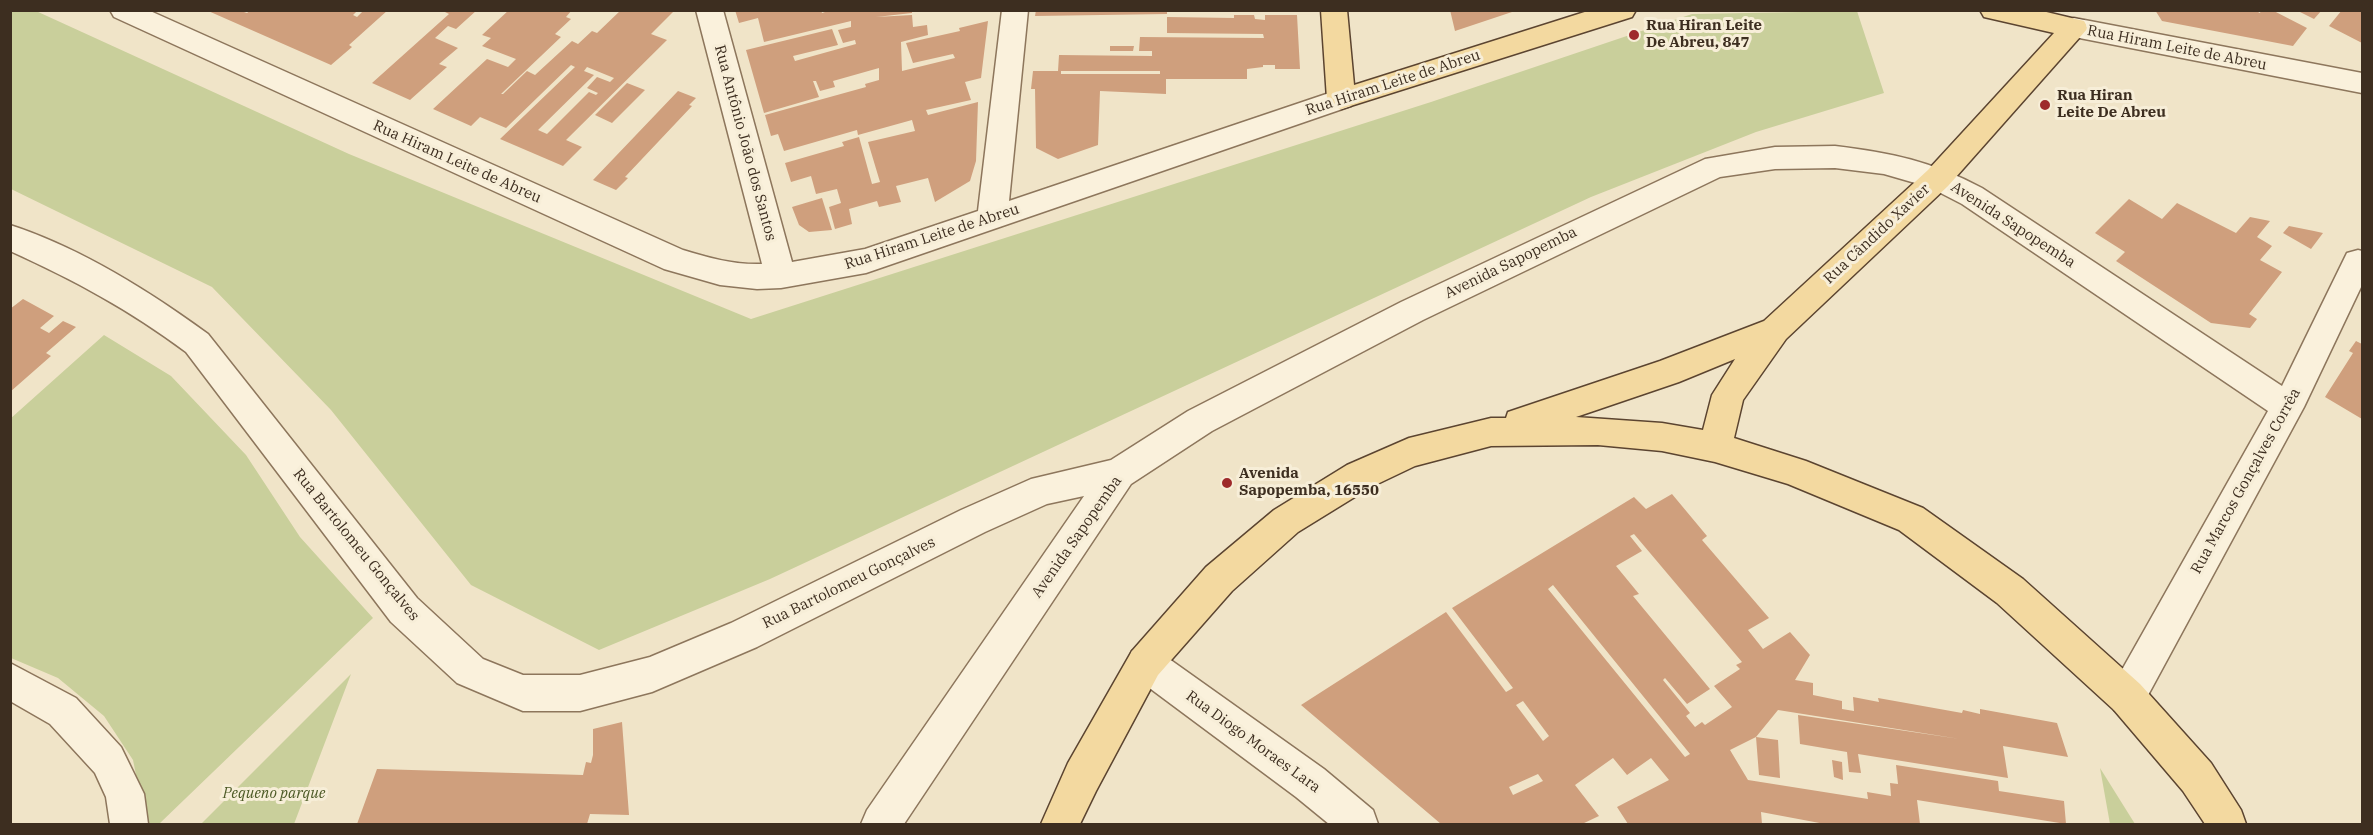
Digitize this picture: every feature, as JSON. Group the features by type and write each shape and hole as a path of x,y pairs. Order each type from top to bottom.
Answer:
{"main road":[{"path":"1334,10 1341,99"},
{"name":"Rua Hiram Leite de Abreu","path":"1341,99 1623,10"},
{"name":"Rua Hiram Leite de Abreu","path":"1993,10 2082,19"},
{"name":"Rua Cândido Xavier","path":"1715,447 1728,395 1775,330 1938,178 2082,19"},
{"path":"1060,825 1082,777 1145,663 1219,579 1286,521 1359,476 1409,453 1491,432 1668,372 1775,330"},
{"path":"1491,432 1598,431 1662,437 1715,447 1794,471 1911,519 2010,591 2127,697 2197,777 2227,825"}],"street":[{"name":"Rua Hiram Leite de Abreu","path":"123,10 675,260 719,273 751,277 815,272 866,261 1341,99"},
{"name":"Rua Antônio João dos Santos","path":"709,10 781,276"},
{"path":"992,218 1015,10"},
{"name":"Rua Hiram Leite de Abreu","path":"2082,19 2362,83"},
{"name":"Avenida Sapopemba","path":"881,825 1119,473 1200,421 1412,311 1714,168 1775,158 1835,157 1884,163 1938,178 1972,196 2288,407"},
{"name":"Rua Bartolomeu Gonçalves","path":"10,237 86,272 152,310 197,344 404,610 470,671 523,693 580,693 652,674 744,634 973,521 1043,490 1119,473"},
{"name":"Rua Marcos Gonçalves Corrêa","path":"2127,697 2288,407 2358,262"},
{"name":"Rua Diogo Moraes Lara","path":"1145,663 1310,783 1359,825"},
{"path":"10,681 63,711 108,760 125,794 129,825"}],"green space":[{"path":"10,11 36,11 349,154 751,319 1431,102 1692,14 1857,11 1884,93 1756,132 1591,197 770,579 599,650 471,585 331,410 212,287 11,189"},
{"path":"104,335 171,376 246,455 300,537 373,618 159,824 146,824 133,760 104,716 58,678 11,658 10,419"},
{"name":"Pequeno parque","path":"351,674 294,824 201,824"},
{"path":"2100,768 2135,824 2110,824"}],"building":[{"path":"206,10 246,10 244,12 247,13 251,10 358,10 353,15 357,17 364,10 388,10 349,45 352,47 331,65"},
{"path":"441,10 477,10 456,29 448,26 435,38 458,48 439,64 447,67 410,100 372,83 449,14"},
{"path":"509,10 572,10 566,17 571,19 555,34 561,37 501,94 503,94 527,71 535,75 572,41 578,44 592,31 597,33 621,10 675,10 651,34 667,40 566,140 582,147 563,166 500,139 575,67 571,65 506,128 480,117 471,126 433,109 487,59 508,67 516,59 482,46 491,38 482,35","holes":["587,67 614,78 610,82 597,77 587,88 598,93 596,95 589,92 547,134 538,130 594,75 584,71"]},
{"path":"735,10 821,10 822,13 831,10 912,10 912,13 876,17 912,15 913,27 927,25 928,35 901,42 902,71 955,58 953,54 913,63 906,43 960,31 959,28 988,21 981,78 965,82 971,100 926,110 928,115 978,102 976,161 970,181 935,202 928,178 896,186 901,202 879,207 877,201 849,209 852,224 835,229 829,207 841,203 837,189 816,194 811,176 791,182 785,163 844,146 842,142 859,137 872,184 880,182 868,142 915,131 912,120 858,135 857,130 784,151 778,134 771,136 765,115 866,87 865,84 879,80 879,68 833,81 835,87 820,91 816,81 813,81 819,97 764,113 746,50 832,29 838,45 793,56 795,61 856,44 855,40 843,43 838,30 851,27 851,21 764,42 758,18 739,23"},
{"path":"1036,10 1167,10 1167,14 1035,16"},
{"path":"1450,10 1515,10 1515,11 1455,31"},
{"path":"2155,10 2254,10 2260,13 2261,10 2272,10 2307,28 2293,46 2162,21"},
{"path":"2296,10 2322,10 2314,19"},
{"path":"2342,10 2362,10 2362,43 2329,26"},
{"path":"1234,15 1254,15 1255,19 1265,20 1265,15 1297,15 1300,69 1275,69 1275,65 1263,65 1263,67 1247,69 1247,79 1166,79 1166,94 1100,91 1098,145 1058,159 1036,148 1035,89 1031,89 1033,71 1058,71 1059,55 1152,56 1152,51 1139,51 1140,37 1264,38 1263,34 1167,33 1167,17 1234,18","holes":["1061,71 1160,71 1160,74 1061,74"]},
{"path":"1110,46 1134,46 1133,51 1110,51"},
{"path":"627,83 645,90 612,123 595,115"},
{"path":"678,91 696,98 689,105 692,106 625,177 628,178 616,190 593,180"},
{"path":"822,198 832,230 809,232 799,225 792,207"},
{"path":"2129,199 2162,219 2177,203 2236,233 2250,217 2270,221 2257,237 2272,246 2260,260 2282,272 2249,314 2257,319 2250,328 2211,323 2116,261 2125,252 2095,233"},
{"path":"2289,226 2323,233 2311,249 2283,233"},
{"path":"23,299 54,316 40,328 49,333 63,321 76,327 46,353 51,356 10,392 10,309"},
{"path":"2356,341 2362,344 2362,419 2325,397 2353,353 2349,351"},
{"path":"1672,494 1707,536 1702,540 1769,618 1748,630 1763,649 1790,632 1810,655 1795,680 1813,683 1813,695 1842,701 1842,709 1854,711 1853,697 1879,702 1878,698 1962,713 1963,710 1980,714 1980,709 2057,723 2068,757 2003,746 2008,778 1858,754 1861,773 1849,772 1847,752 1800,744 1798,715 1960,739 1778,710 1756,737 1730,750 1748,780 1868,799 1867,792 1891,796 1890,783 1898,784 1896,765 1998,781 1999,791 2064,801 2066,824 1917,800 1920,824 1825,824 1761,812 1762,824 1628,824 1617,807 1669,780 1651,758 1627,775 1613,758 1575,785 1599,816 1582,824 1441,824 1301,705 1446,612 1506,692 1513,688 1452,608 1634,497 1646,509","holes":["1634,534 1742,662 1736,665 1740,669 1714,686 1732,707 1705,725 1702,722 1695,727 1686,716 1690,713 1663,680 1665,678 1687,704 1710,689 1633,596 1639,594 1616,566 1642,551 1630,536","1553,585 1690,754 1685,757 1548,589","1523,701 1549,736 1543,741 1516,705","1538,774 1543,781 1513,795 1509,787"]},
{"path":"622,722 629,815 590,814 587,824 357,824 377,769 583,775 586,762 591,763 593,755 593,729"},
{"path":"1756,737 1778,740 1780,778 1759,775"},
{"path":"1832,760 1842,762 1843,780 1834,777"}],"place":[{"name":"Rua Hiran Leite De Abreu, 847","path":"1634,35"},
{"name":"Rua Hiran Leite De Abreu","path":"2045,105"},
{"name":"Avenida Sapopemba, 16550","path":"1227,483"}]}
